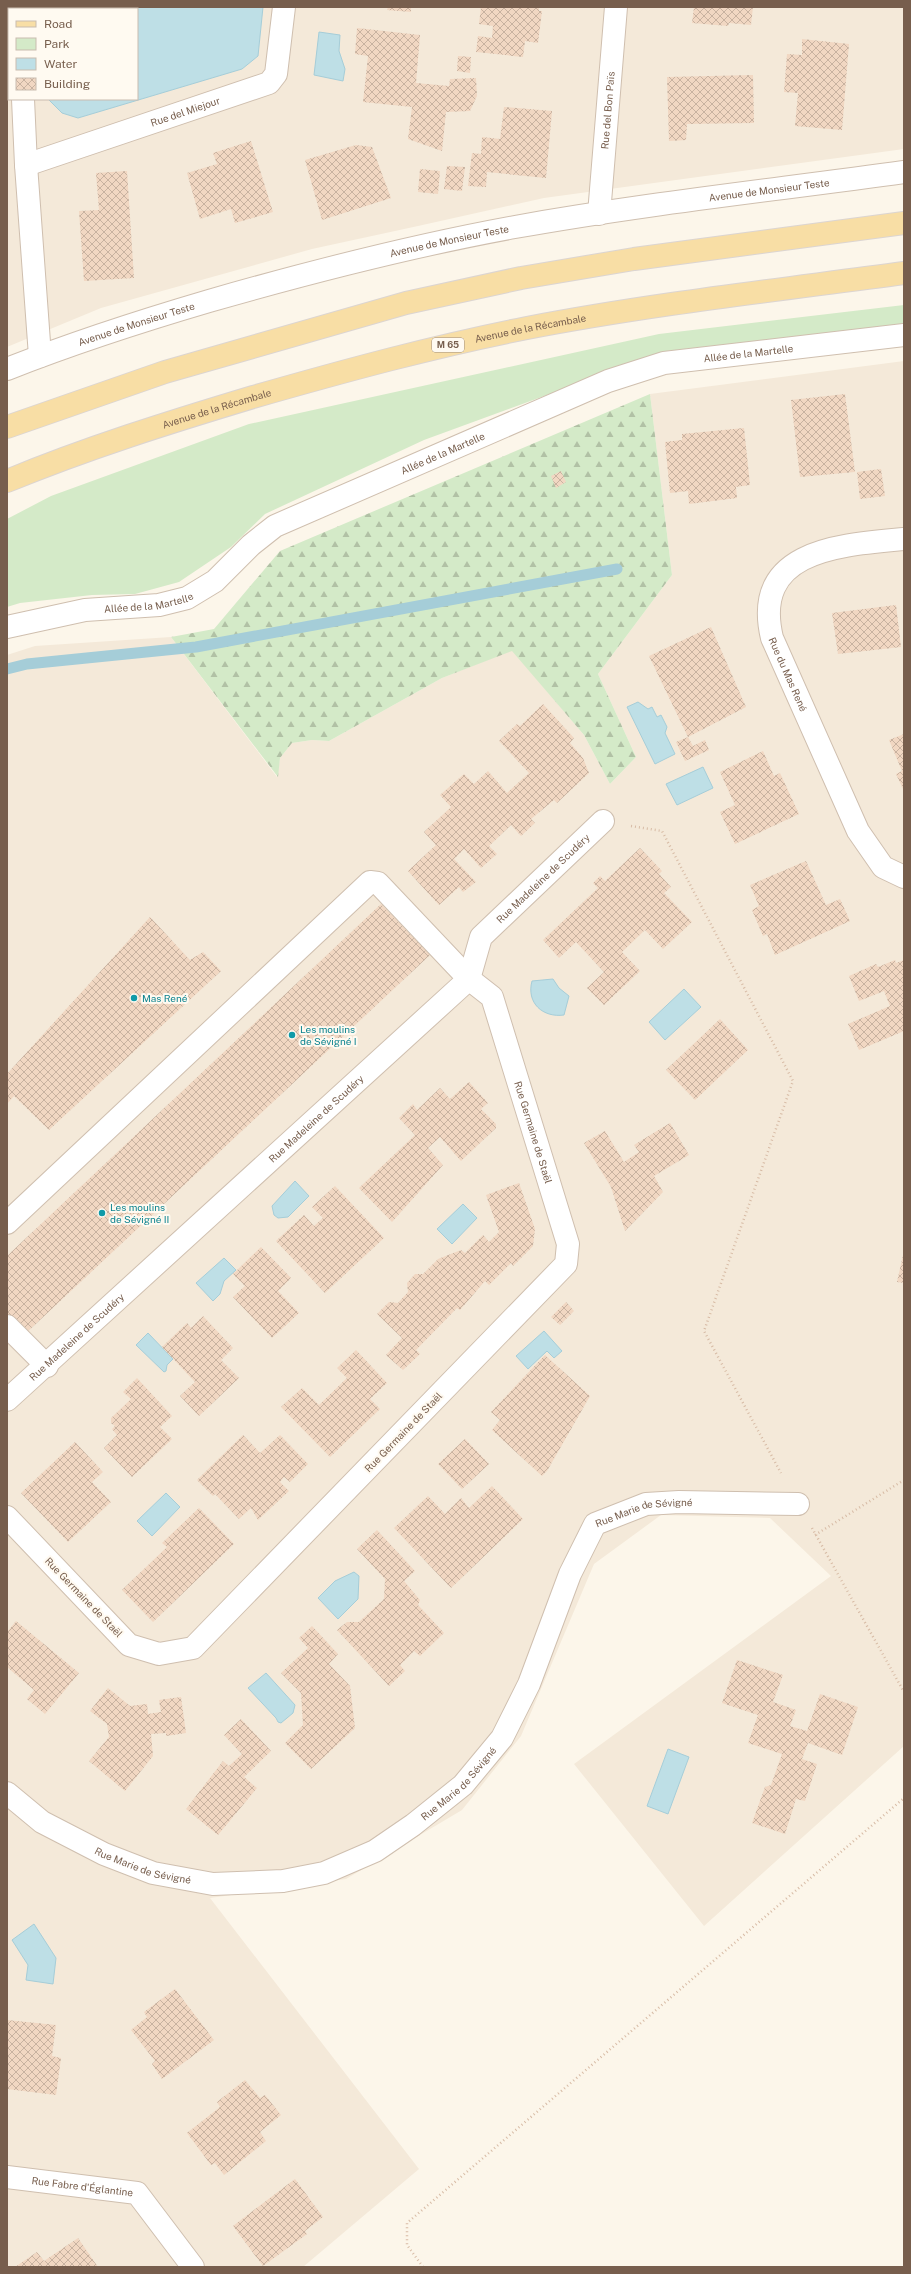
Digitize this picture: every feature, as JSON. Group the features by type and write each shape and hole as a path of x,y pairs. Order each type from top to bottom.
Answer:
{"main road":[{"path":"7,427 165,372 406,303 520,278 634,259 904,223"},
{"name":"Avenue de la Récambale","path":"7,481 60,459 182,419 416,352 528,328 640,309 904,273"}],"street":[{"name":"Rue del Miejour","path":"26,165 270,84 276,74 284,7"},
{"name":"Rue del Bon Païs","path":"599,214 616,7"},
{"path":"23,100 26,165 40,356"},
{"name":"Avenue de Monsieur Teste","path":"7,369 40,356 189,307 281,280 390,252 514,227 904,172"},
{"name":"Allée de la Martelle","path":"7,627 85,610 159,605 187,598 215,581 251,545 275,526 608,381 664,364 904,336"},
{"name":"Rue du Mas René","path":"904,539 840,545 816,554 784,571 770,594 768,623 772,638 858,831 883,867 904,877"},
{"name":"Rue Madeleine de Scudéry","path":"7,1400 47,1366 468,979 481,937 603,821"},
{"name":"Rue Germaine de Staël","path":"7,1223 370,882 378,883 468,979 492,997 568,1244 566,1264 193,1648 159,1654 129,1645 7,1517"},
{"path":"7,1326 47,1366"},
{"name":"Rue Marie de Sévigné","path":"7,1793 42,1822 104,1854 153,1873 213,1884 283,1881 324,1874 374,1851 413,1825 463,1785 502,1738 529,1684 570,1574 595,1524 646,1504 679,1502 798,1504"},
{"name":"Rue Fabre d'Églantine","path":"7,2177 137,2193 193,2267"}],"path":[{"path":"603,821 662,831 793,1081 704,1331"},
{"path":"815,1535 904,1480"},
{"path":"423,2267 407,2245 407,2223 904,1798"}],"shaded area":[{"path":"7,7 43,7 8,8 8,100 50,100 78,118 242,69 258,56 263,7 904,7 904,149 544,198 312,249 101,308 7,347"},
{"path":"904,361 904,1746 704,1926 574,1764 831,1576 770,1518 661,1515 594,1564 521,1736 462,1810 346,1879 210,1898 419,2169 303,2267 7,2267 7,655 35,646 171,637 277,777 280,758 292,743 312,740 329,741 442,678 512,650 584,735 610,784 636,757 598,674 672,575 650,394"}],"green space":[{"path":"904,305 904,325 667,351 424,440 265,514 231,547 179,582 135,594 92,595 20,603 7,607 7,519 51,496 249,424 659,334"},
{"path":"650,394 672,575 598,674 636,757 610,784 584,735 512,651 442,678 329,741 312,740 292,743 280,758 278,777 171,637 214,629 280,551"}],"water":[{"path":"263,7 258,56 242,69 78,118 62,113 49,100 138,100 138,8 43,8"},
{"path":"319,32 340,35 339,51 345,69 343,81 314,75"},
{"path":"638,702 648,709 652,707 657,717 661,715 667,727 665,733 675,754 655,764 627,707"},
{"path":"703,767 713,788 677,805 666,784"},
{"path":"553,979 559,988 569,996 564,1015 549,1014 543,1011 534,1002 532,996 532,981"},
{"path":"684,989 701,1007 665,1040 649,1022"},
{"path":"295,1181 309,1196 288,1217 278,1218 274,1215 272,1206"},
{"path":"463,1204 477,1218 452,1244 437,1229"},
{"path":"224,1258 236,1270 224,1281 220,1294 213,1301 196,1283"},
{"path":"544,1331 562,1351 554,1358 547,1351 528,1369 516,1356"},
{"path":"148,1333 173,1359 167,1365 166,1371 164,1372 136,1345"},
{"path":"166,1493 180,1507 152,1536 137,1521"},
{"path":"354,1572 359,1576 358,1599 338,1619 318,1598 335,1581"},
{"path":"266,1673 295,1705 293,1713 281,1723 278,1722 248,1688"},
{"path":"668,1749 689,1757 668,1814 647,1806"},
{"path":"34,1924 56,1958 53,1984 26,1980 28,1965 12,1940"}],"building":[{"path":"388,7 411,7 411,12 387,10"},
{"path":"481,7 539,7 539,11 542,11 538,43 525,41 523,57 476,52 478,36 492,38 493,26 479,24"},
{"path":"694,7 753,7 751,25 729,23 728,26 692,23"},
{"path":"357,28 420,35 416,83 449,86 450,79 476,78 477,96 470,111 446,112 442,151 408,139 412,107 363,102 368,56 355,54"},
{"path":"802,39 849,44 842,130 795,126 798,93 784,92 787,54 802,55"},
{"path":"458,56 471,57 470,73 457,71"},
{"path":"753,75 754,123 687,124 686,140 669,141 667,77"},
{"path":"504,107 552,111 546,178 487,172 486,187 468,186 472,153 481,154 482,137 500,139"},
{"path":"251,141 273,212 235,223 231,209 200,219 187,173 217,164 213,153"},
{"path":"356,145 372,147 391,198 322,220 305,160"},
{"path":"447,166 465,167 462,191 444,189"},
{"path":"420,169 440,171 438,194 418,192"},
{"path":"127,171 134,278 84,281 79,211 99,210 96,173"},
{"path":"845,394 855,472 800,477 791,400"},
{"path":"744,428 750,485 736,487 737,498 689,504 688,491 670,493 665,442 682,440 682,434"},
{"path":"881,469 885,496 860,499 857,472"},
{"path":"561,471 566,482 556,488 551,476"},
{"path":"896,605 901,647 838,654 832,613"},
{"path":"711,627 746,707 688,737 649,656"},
{"path":"543,704 574,738 570,743 583,758 589,773 557,803 554,800 531,819 535,823 521,836 511,825 489,846 497,854 481,868 464,849 454,859 476,882 463,892 459,887 439,905 408,871 436,845 424,832 451,807 440,795 464,774 474,784 488,771 507,793 529,773 499,741 517,724 520,726"},
{"path":"904,734 904,791 896,774 902,771 889,740"},
{"path":"688,737 693,746 705,740 709,750 685,761 676,742"},
{"path":"763,751 774,776 780,773 799,814 735,844 720,812 735,805 720,772"},
{"path":"640,848 662,871 659,874 671,887 664,893 692,922 663,949 645,930 622,952 640,971 604,1005 587,988 604,972 576,942 559,958 543,940 598,888 593,883 600,876 605,881"},
{"path":"806,861 826,905 840,899 850,921 775,955 767,934 763,936 752,910 759,906 750,885"},
{"path":"381,904 430,955 25,1334 7,1316 7,1256"},
{"name":"Mas René","path":"150,917 190,960 203,952 221,971 49,1130 14,1096 7,1104 7,1074"},
{"path":"895,960 896,963 904,960 904,1031 859,1050 848,1024 890,1006 884,991 859,1001 849,976 876,964 878,967"},
{"path":"720,1019 748,1050 695,1100 666,1070"},
{"path":"469,1082 488,1103 481,1109 496,1124 496,1128 461,1161 440,1137 428,1148 443,1165 392,1222 359,1188 415,1135 399,1118 413,1104 417,1110 440,1088 450,1099"},
{"path":"670,1123 689,1155 654,1176 663,1192 625,1231 611,1187 584,1143 605,1131 624,1162 639,1152 634,1145"},
{"path":"519,1183 535,1229 533,1246 513,1266 511,1263 489,1285 485,1281 460,1310 457,1308 416,1350 420,1354 403,1370 386,1355 402,1338 377,1314 389,1302 398,1303 408,1292 407,1283 415,1274 423,1274 438,1259 461,1250 465,1253 483,1235 489,1242 499,1232 486,1195"},
{"path":"335,1186 384,1238 325,1293 276,1241 304,1215 314,1226 323,1218 312,1207"},
{"path":"261,1247 291,1278 278,1291 299,1313 272,1338 233,1297 245,1286 233,1274"},
{"path":"904,1255 904,1283 897,1282"},
{"path":"566,1302 574,1311 560,1325 551,1317"},
{"path":"203,1316 233,1348 221,1360 239,1378 199,1416 180,1396 195,1382 162,1347 187,1323 191,1328"},
{"path":"356,1350 387,1383 370,1399 380,1409 330,1457 281,1407 302,1388 319,1405 347,1378 337,1368"},
{"path":"545,1355 590,1396 547,1471 542,1476 492,1430 500,1420 491,1412"},
{"path":"137,1378 172,1416 160,1427 172,1439 132,1477 104,1448 117,1435 112,1429 115,1426 111,1423 111,1418 131,1399 123,1392"},
{"path":"243,1435 260,1453 280,1435 308,1464 290,1482 284,1477 280,1482 289,1491 258,1520 251,1508 239,1519 215,1494 213,1496 197,1480"},
{"path":"465,1439 489,1464 462,1489 438,1464"},
{"path":"75,1442 103,1472 92,1482 111,1502 68,1542 21,1493"},
{"path":"492,1486 523,1519 451,1588 394,1528 428,1496 445,1514 461,1498 469,1508"},
{"path":"199,1508 234,1544 153,1622 122,1590 167,1547 162,1543"},
{"path":"377,1530 415,1571 404,1581 420,1600 418,1605 444,1633 420,1656 414,1651 400,1665 405,1671 389,1686 337,1630 347,1622 359,1622 384,1599 385,1579 357,1549"},
{"path":"16,1621 79,1673 45,1714 27,1699 34,1690 7,1667 7,1632"},
{"path":"312,1626 338,1654 329,1664 350,1686 355,1728 311,1769 285,1743 303,1725 301,1693 281,1673 308,1648 299,1638"},
{"path":"737,1660 783,1675 773,1702 796,1710 790,1726 807,1731 820,1694 858,1707 842,1755 808,1743 802,1759 817,1764 805,1801 796,1799 785,1834 752,1823 765,1787 771,1785 782,1754 748,1743 758,1715 722,1703"},
{"path":"108,1688 130,1706 147,1704 148,1714 161,1712 159,1700 181,1697 186,1733 166,1736 166,1733 151,1734 153,1756 125,1791 89,1761 109,1737 107,1724 90,1711"},
{"path":"241,1719 271,1751 244,1777 257,1788 218,1835 186,1809 223,1761 229,1766 242,1754 224,1735"},
{"path":"175,1989 214,2040 162,2079 152,2064 155,2061 131,2030 147,2017 144,2012"},
{"path":"7,2020 56,2025 52,2056 61,2058 56,2095 7,2089"},
{"path":"245,2080 260,2098 265,2095 281,2115 260,2132 266,2141 224,2175 215,2163 211,2165 187,2133 220,2107 217,2102"},
{"path":"295,2179 323,2217 305,2231 307,2234 263,2266 233,2226"},
{"path":"78,2238 98,2267 15,2267 37,2252 44,2261"}],"waterway":[{"path":"7,669 27,664 196,647 617,569"}],"place":[{"name":"Mas René","path":"134,998"},
{"name":"Les moulins de Sévigné I","path":"292,1035"},
{"name":"Les moulins de Sévigné II","path":"102,1213"}]}
